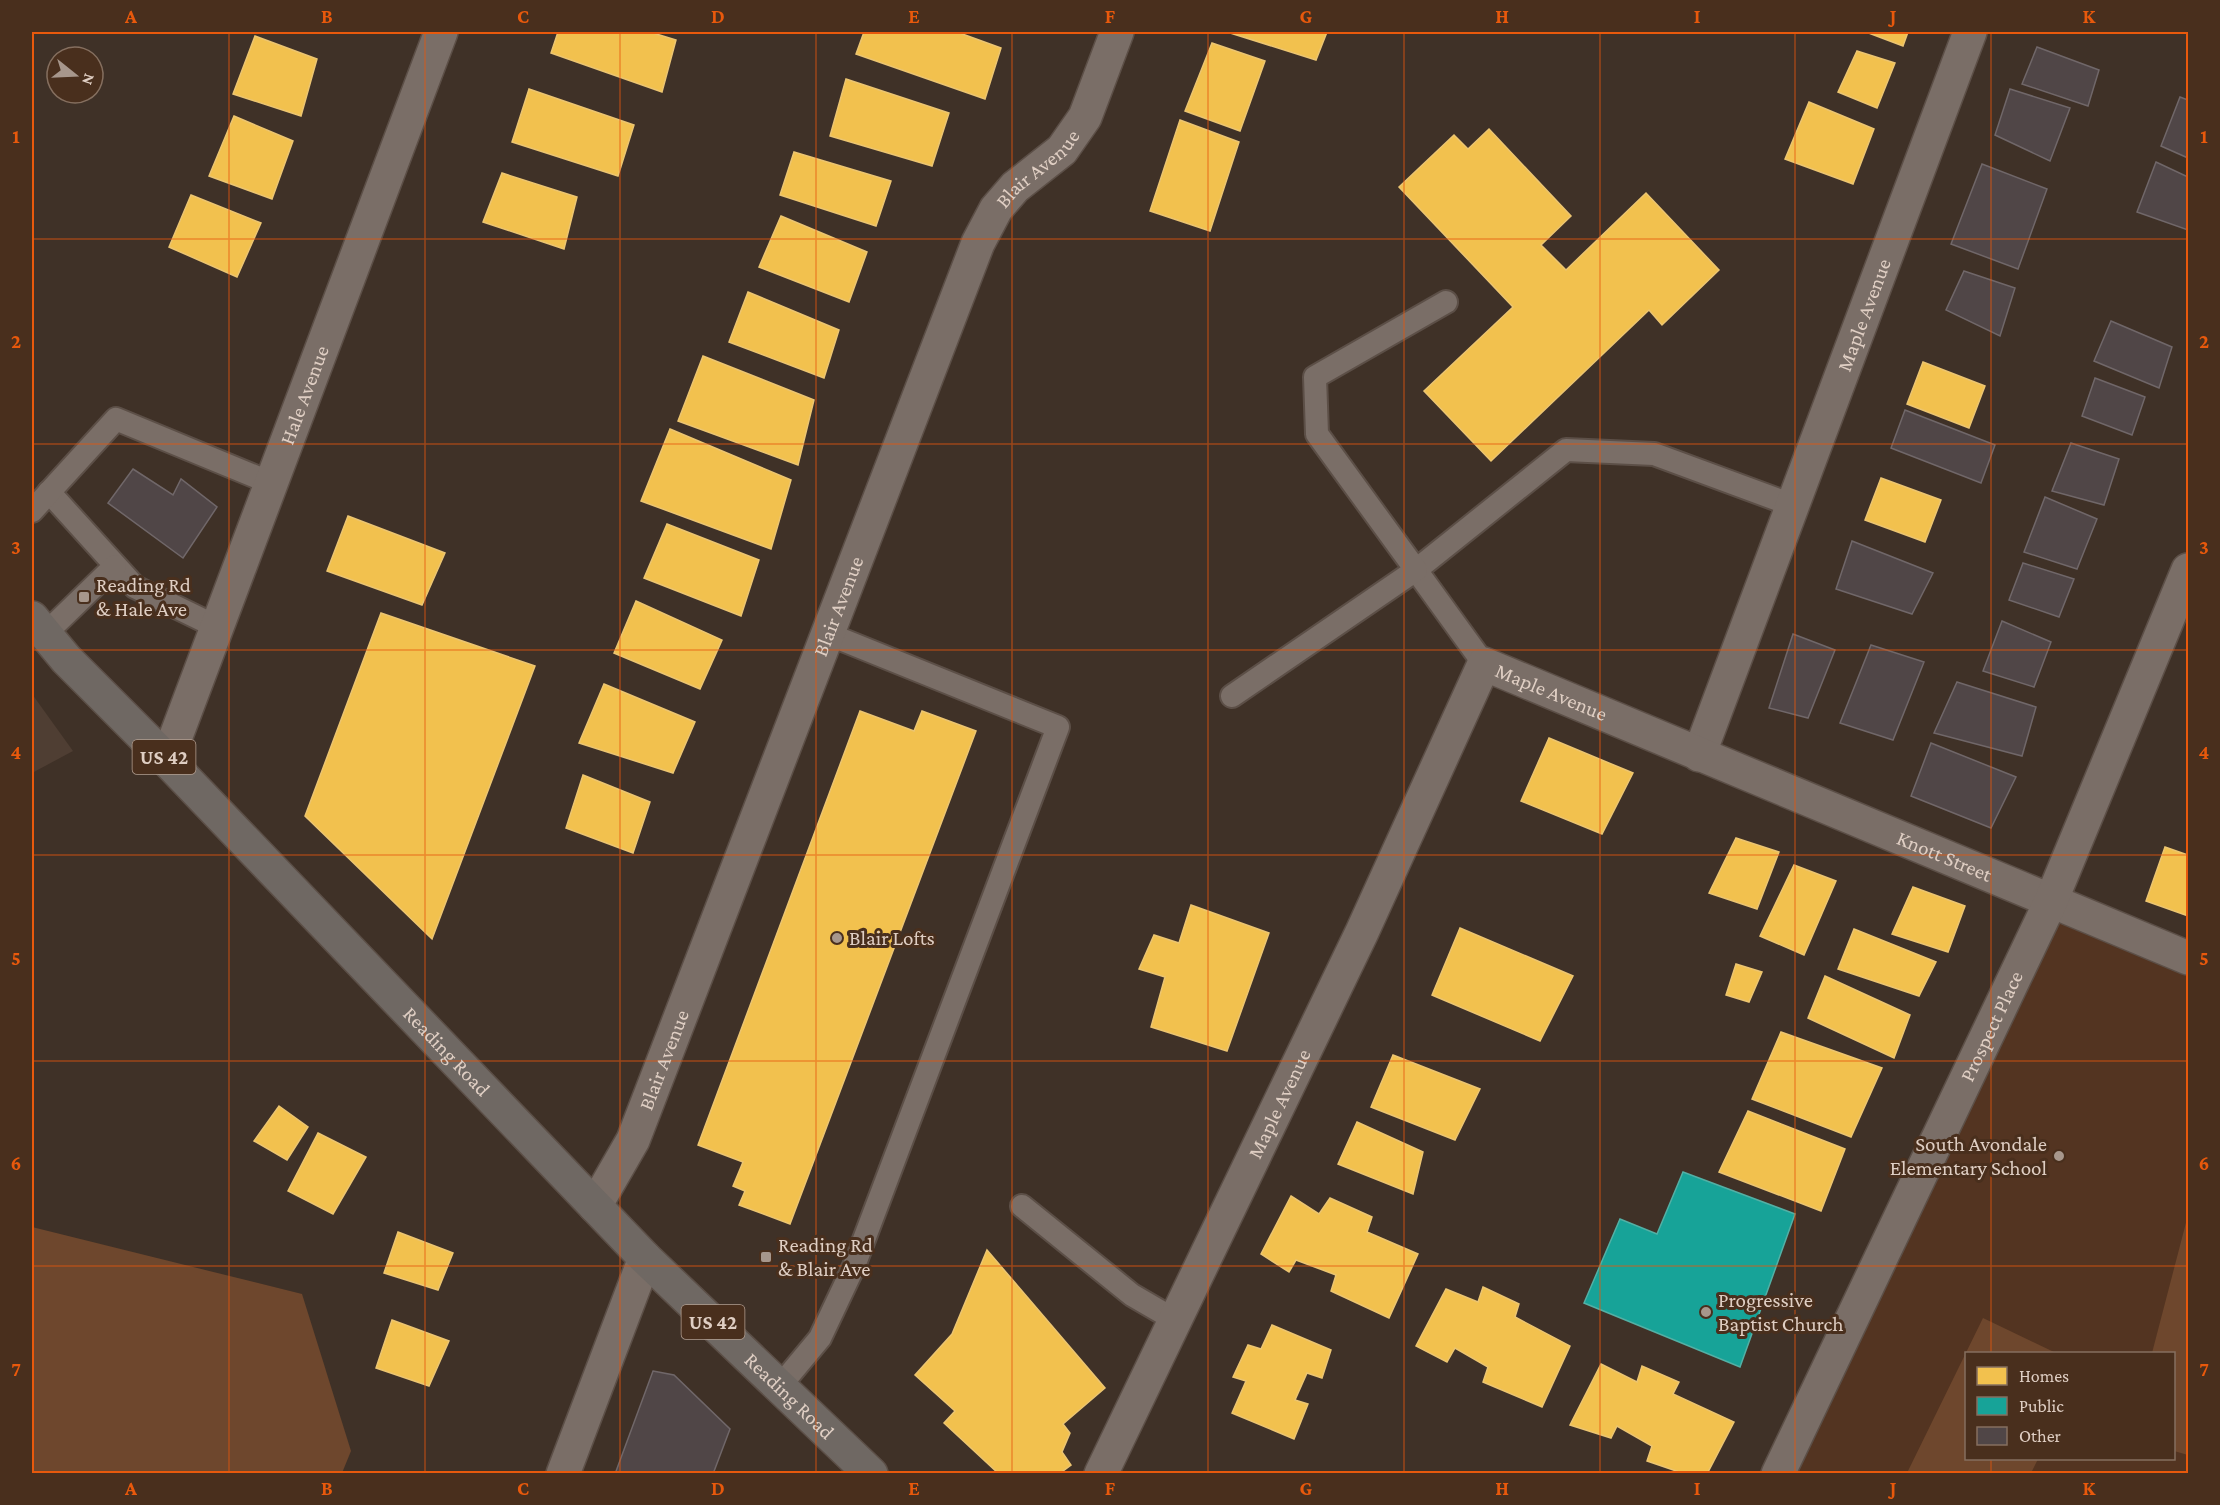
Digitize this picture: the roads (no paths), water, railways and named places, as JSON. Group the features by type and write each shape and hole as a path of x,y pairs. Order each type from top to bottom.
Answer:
{"main road":[{"name":"Reading Road","path":"38,626 66,659 167,760 645,1258 871,1473"}],"street":[{"name":"Hale Avenue","path":"167,760 441,32"},
{"name":"Blair Avenue","path":"595,1206 633,1140 978,243 996,209 1015,187 1062,150 1085,117 1117,32"},
{"name":"Maple Avenue","path":"1101,1473 1362,933 1484,664 1699,755 1970,32"},
{"name":"Prospect Place","path":"1778,1473 2051,901 2188,570"},
{"name":"Knott Street","path":"1699,755 2188,958"},
{"path":"563,1473 645,1258"}],"lane":[{"path":"1446,302 1315,377 1317,434 1484,664"},
{"path":"32,511 116,419 271,483"},
{"path":"1232,696 1416,570 1566,450 1654,454 1792,506"},
{"path":"49,492 135,587 217,627"},
{"path":"38,626 116,566"},
{"path":"780,1386 820,1338 854,1266 1058,727 828,634"},
{"path":"1022,1206 1132,1295 1175,1320"}],"place":[{"name":"Reading Rd & Hale Ave","path":"84,597"},
{"name":"Blair Lofts","path":"837,938"},
{"name":"South Avondale Elementary School","path":"2059,1156"},
{"name":"Reading Rd & Blair Ave","path":"766,1257"},
{"name":"Progressive Baptist Church","path":"1706,1312"}]}
